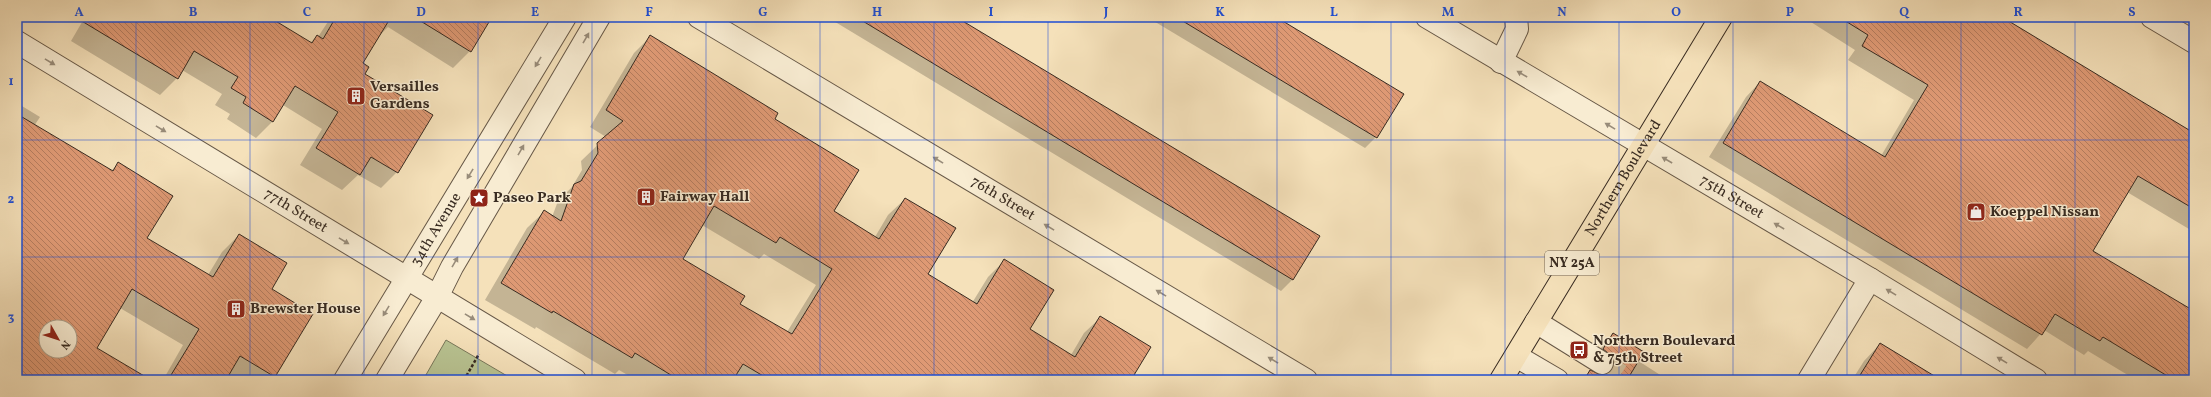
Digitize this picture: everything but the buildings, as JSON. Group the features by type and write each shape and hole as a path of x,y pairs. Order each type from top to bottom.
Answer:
{"main road":[{"name":"Northern Boulevard","path":"1501,380 1721,17"}],"street":[{"name":"34th Avenue","path":"345,380 565,17"},
{"path":"386,380 437,297 452,267 599,17"},
{"name":"76th Street","path":"699,17 1306,380"},
{"name":"75th Street","path":"1427,17 1870,279 2036,380"},
{"path":"1501,62 1518,29 1516,17"},
{"path":"2152,17 2194,42"},
{"name":"77th Street","path":"17,42 575,380"},
{"path":"1809,380 1870,279"},
{"path":"1536,322 1602,363"},
{"path":"1516,356 1556,380"}],"path":[{"path":"464,380 479,354"}],"green space":[{"path":"446,340 514,380 423,380"}],"tunnel":[{"path":"1602,363 1628,380"}],"place":[{"name":"Versailles Gardens","path":"356,96"},
{"name":"Fairway Hall","path":"646,197"},
{"name":"Paseo Park","path":"479,198"},
{"name":"Koeppel Nissan","path":"1976,212"},
{"name":"Brewster House","path":"236,309"},
{"name":"Northern Boulevard & 75th Street","path":"1579,350"}]}
